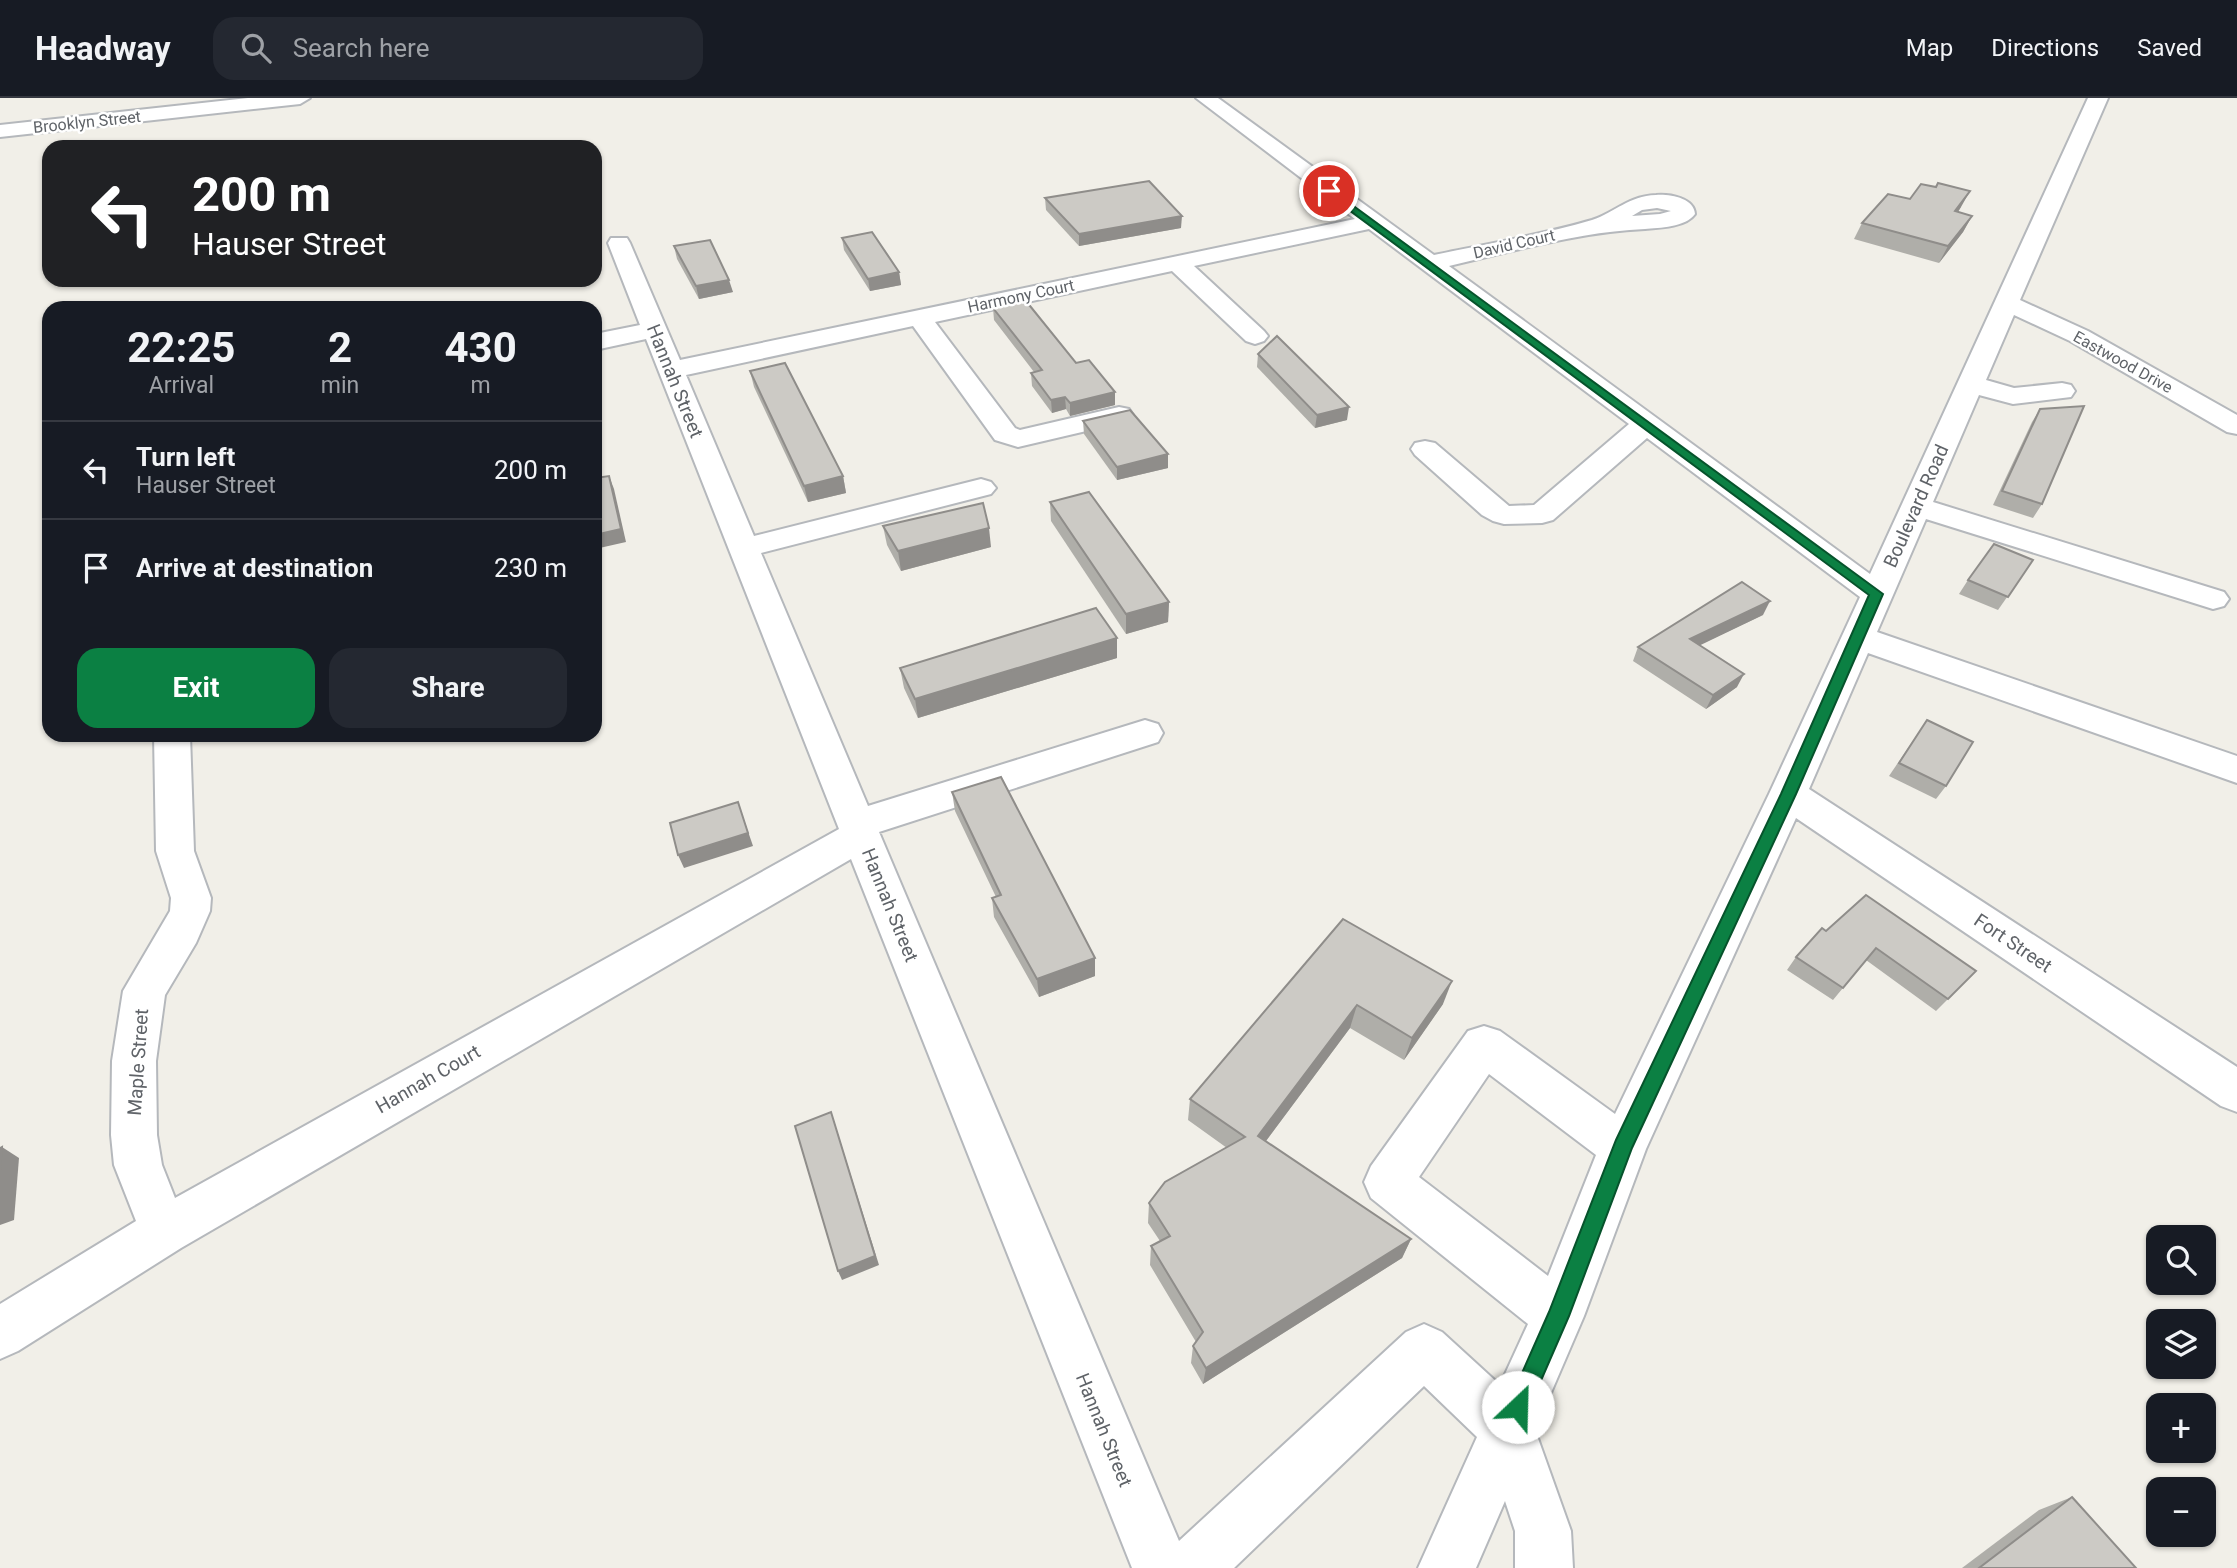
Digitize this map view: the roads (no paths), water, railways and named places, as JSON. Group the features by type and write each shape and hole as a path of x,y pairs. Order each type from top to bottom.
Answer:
{"street":[{"name":"Brooklyn Street","path":"0,131 300,98"},
{"path":"1206,98 1212,98"},
{"path":"1206,98 1427,264 1877,594"},
{"name":"Boulevard Road","path":"1447,1568 1558,1316 1623,1147 1788,794 2098,98"},
{"name":"Harmony Court","path":"671,370 1372,222"},
{"name":"David Court","path":"1427,264 1602,224"},
{"name":"Hannah Street","path":"618,243 1161,1568"},
{"path":"1177,263 1255,336"},
{"name":"Eastwood Drive","path":"2007,303 2079,337 2237,426"},
{"path":"919,317 1005,434 1018,439 1119,415"},
{"path":"602,341 655,330"},
{"path":"1971,384 2013,396 2062,391"},
{"path":"1425,449 1493,509 1504,515 1542,514 1646,424"},
{"path":"744,548 981,488"},
{"path":"1916,506 2213,599"},
{"path":"1857,637 2237,770"},
{"name":"Hannah Court","path":"0,1333 164,1231 859,829 1145,733"},
{"name":"Maple Street","path":"164,1231 138,1165 134,1135 134,1061 144,991 175,943 190,911 191,898 176,851 172,742"},
{"name":"Fort Street","path":"1788,794 2237,1091"},
{"path":"1558,1316 1388,1182 1484,1045 1623,1147"},
{"path":"1192,1568 1424,1350 1508,1430 1543,1531 1544,1568"}]}
